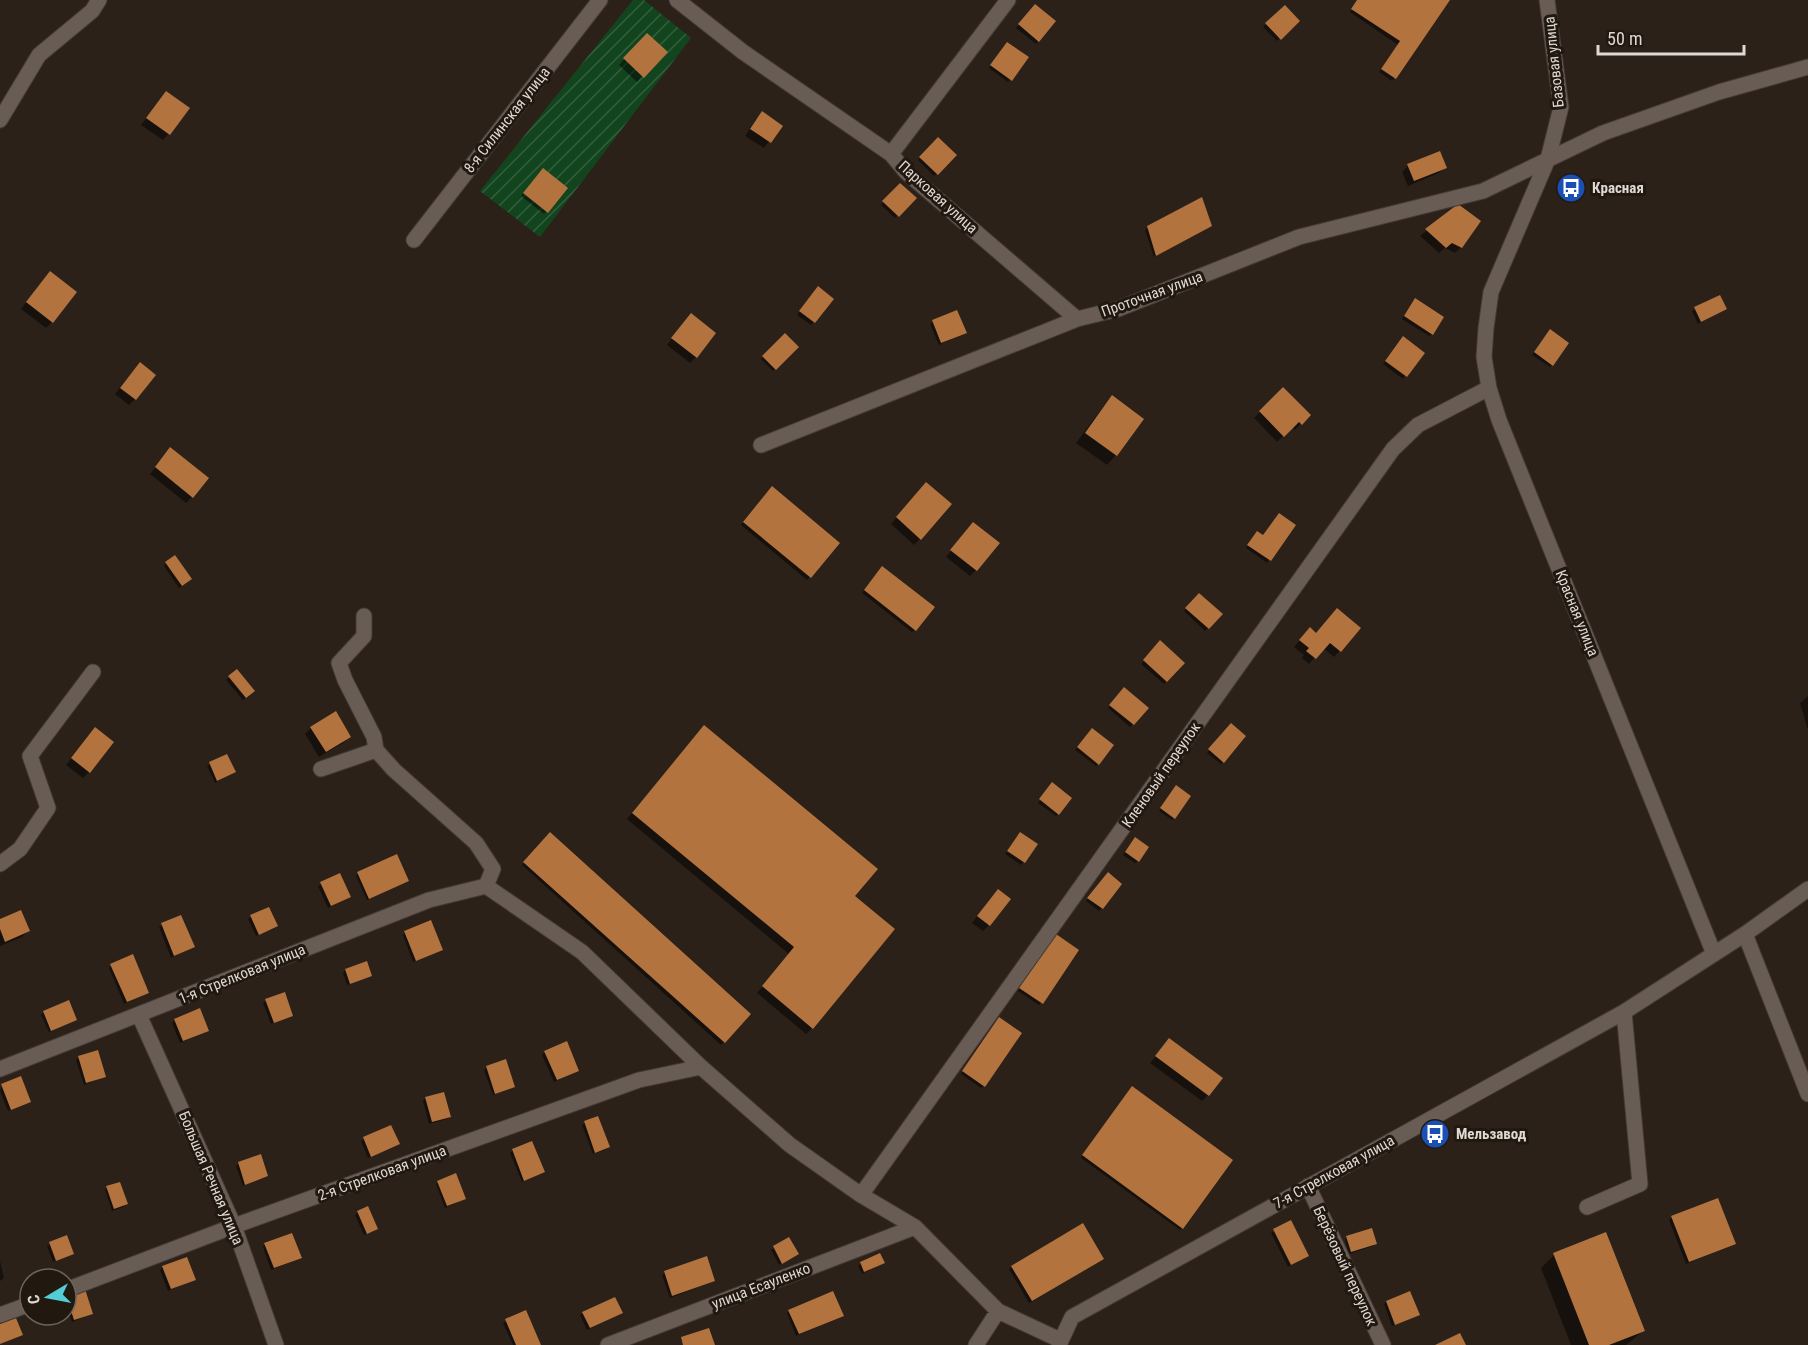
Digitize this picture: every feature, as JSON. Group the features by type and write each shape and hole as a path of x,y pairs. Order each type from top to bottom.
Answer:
{"street":[{"path":"0,120 39,54 92,10 99,0"},
{"name":"8-я Силинская улица","path":"414,240 600,0"},
{"path":"677,0 743,52 891,154"},
{"name":"Парковая улица","path":"1008,0 891,154 906,172 1077,319"},
{"name":"Базовая улица","path":"1547,0 1561,107 1548,159"},
{"name":"Проточная улица","path":"761,445 1077,319 1118,309 1299,237 1483,191 1603,133 1719,92 1808,68"},
{"name":"Красная улица","path":"1548,159 1491,292 1484,357 1489,388 1499,420 1713,954"},
{"name":"Кленовый переулок","path":"861,1195 1393,449 1418,425 1489,388"},
{"path":"364,616 364,636 339,663 345,680 375,737 376,750 394,770 476,843 493,869 486,886 582,952 701,1067 790,1146 861,1195 915,1227 998,1311 1059,1343"},
{"path":"0,864 20,849 48,808 30,756 93,672"},
{"path":"321,769 376,750"},
{"name":"1-я Стрелковая улица","path":"0,1069 429,900 486,886"},
{"path":"1713,954 1808,889"},
{"path":"1745,934 1808,1094"},
{"name":"7-я Стрелковая улица","path":"1059,1343 1072,1317 1624,1012 1713,954"},
{"path":"1587,1207 1640,1184 1624,1012"},
{"name":"Большая Речная улица","path":"139,1015 234,1226 276,1345"},
{"name":"2-я Стрелковая улица","path":"78,1285 234,1226 639,1080 701,1067"},
{"name":"Берёзовый переулок","path":"1308,1186 1383,1345"},
{"name":"улица Есауленко","path":"608,1345 915,1227"},
{"path":"0,1315 18,1308"},
{"path":"976,1345 998,1311"}],"green space":[{"path":"633,0 644,0 691,38 540,237 480,191"}],"building":[{"path":"1357,0 1450,0 1396,79 1381,69 1400,41 1351,9"},
{"path":"1035,4 1056,21 1039,42 1018,24"},
{"path":"1285,5 1300,21 1281,40 1265,23"},
{"path":"647,33 668,52 644,78 623,58"},
{"path":"1007,42 1029,57 1012,81 990,65"},
{"path":"166,91 190,108 170,135 146,118"},
{"path":"762,111 783,126 771,143 750,129"},
{"path":"938,137 957,155 938,175 919,157"},
{"path":"1440,151 1447,168 1414,181 1407,164"},
{"path":"543,168 568,188 548,213 523,193"},
{"path":"900,183 917,198 899,217 882,201"},
{"path":"1202,197 1212,226 1156,256 1147,226"},
{"path":"1458,204 1481,221 1462,248 1452,243 1446,248 1425,229"},
{"path":"50,271 77,292 53,323 26,302"},
{"path":"818,286 834,299 815,323 799,311"},
{"path":"1720,295 1727,309 1701,322 1694,307"},
{"path":"1415,298 1444,317 1433,335 1404,316"},
{"path":"957,310 967,333 941,343 932,320"},
{"path":"691,313 716,333 697,358 671,338"},
{"path":"1550,329 1569,343 1553,366 1534,352"},
{"path":"785,333 799,347 776,370 762,356"},
{"path":"1403,336 1425,353 1407,377 1385,361"},
{"path":"140,362 156,375 136,400 120,388"},
{"path":"1283,387 1311,415 1302,425 1299,422 1284,437 1259,411"},
{"path":"1112,395 1144,419 1117,456 1085,433"},
{"path":"170,447 209,478 193,498 155,467"},
{"path":"926,482 952,504 921,540 896,517"},
{"path":"772,486 840,543 811,578 743,522"},
{"path":"1279,513 1296,525 1271,561 1247,545 1257,531 1263,535"},
{"path":"973,522 1000,543 977,571 950,550"},
{"path":"175,555 192,579 182,586 165,562"},
{"path":"882,566 935,607 916,631 864,590"},
{"path":"1199,593 1223,614 1209,629 1185,608"},
{"path":"1337,608 1361,628 1341,652 1330,643 1316,659 1306,651 1309,648 1299,640 1310,627 1316,633"},
{"path":"1160,640 1185,663 1167,682 1143,660"},
{"path":"237,669 255,691 246,698 228,676"},
{"path":"1124,687 1149,708 1134,725 1109,705"},
{"path":"336,711 351,737 326,752 310,727"},
{"path":"1231,723 1246,736 1224,763 1208,749"},
{"path":"704,725 878,869 855,896 895,929 813,1029 762,986 794,947 632,813"},
{"path":"95,727 114,742 90,773 71,758"},
{"path":"1092,728 1114,745 1099,765 1077,747"},
{"path":"227,754 236,772 217,781 209,762"},
{"path":"1052,782 1072,798 1059,815 1039,799"},
{"path":"1176,785 1191,796 1175,819 1160,808"},
{"path":"550,832 751,1014 725,1043 523,862"},
{"path":"1020,832 1038,844 1025,863 1007,851"},
{"path":"1135,837 1149,847 1139,862 1125,852"},
{"path":"397,854 409,881 369,899 357,872"},
{"path":"1108,872 1122,884 1103,909 1087,898"},
{"path":"340,873 351,897 331,906 320,882"},
{"path":"998,889 1011,899 990,926 977,916"},
{"path":"269,907 278,926 259,935 250,915"},
{"path":"21,910 30,931 5,942 0,929 0,919"},
{"path":"181,915 195,947 174,956 161,923"},
{"path":"431,920 443,950 416,961 404,931"},
{"path":"1056,934 1079,950 1043,1004 1019,988"},
{"path":"133,954 149,993 127,1002 110,964"},
{"path":"367,961 372,976 350,984 345,969"},
{"path":"285,992 293,1016 274,1023 265,999"},
{"path":"69,1000 77,1020 51,1031 43,1011"},
{"path":"200,1008 209,1031 183,1041 174,1019"},
{"path":"999,1017 1022,1033 985,1087 962,1071"},
{"path":"1169,1038 1223,1078 1209,1096 1155,1056"},
{"path":"567,1041 579,1071 557,1080 544,1051"},
{"path":"98,1050 106,1077 86,1083 78,1056"},
{"path":"506,1059 515,1087 495,1094 486,1066"},
{"path":"21,1076 31,1102 11,1110 1,1084"},
{"path":"1132,1086 1233,1160 1183,1229 1082,1155"},
{"path":"444,1092 451,1117 432,1122 425,1097"},
{"path":"598,1116 610,1147 595,1153 584,1121"},
{"path":"391,1125 400,1144 371,1157 363,1137"},
{"path":"532,1141 545,1172 524,1181 512,1149"},
{"path":"261,1154 268,1176 245,1185 238,1162"},
{"path":"456,1173 466,1199 447,1206 437,1181"},
{"path":"120,1182 128,1204 114,1209 106,1186"},
{"path":"1718,1198 1736,1244 1689,1262 1671,1216"},
{"path":"368,1206 378,1229 367,1234 357,1211"},
{"path":"1291,1220 1309,1256 1291,1265 1273,1229"},
{"path":"1083,1223 1104,1259 1032,1301 1011,1266"},
{"path":"1372,1228 1377,1244 1351,1252 1346,1236"},
{"path":"1606,1232 1645,1331 1609,1345 1589,1345 1553,1253"},
{"path":"292,1233 302,1258 274,1268 264,1243"},
{"path":"67,1235 74,1254 56,1261 49,1242"},
{"path":"789,1237 799,1254 782,1264 773,1246"},
{"path":"880,1253 885,1263 864,1272 860,1262"},
{"path":"707,1256 715,1281 672,1296 664,1271"},
{"path":"187,1257 196,1280 171,1289 162,1266"},
{"path":"85,1289 93,1314 78,1319 78,1291"},
{"path":"833,1291 844,1316 799,1334 788,1310"},
{"path":"1410,1291 1420,1315 1395,1325 1386,1301"},
{"path":"615,1297 623,1313 590,1328 582,1312"},
{"path":"526,1310 541,1345 516,1345 505,1319"},
{"path":"16,1318 23,1335 0,1344 0,1324"},
{"path":"709,1328 715,1345 683,1345 681,1337"},
{"path":"1460,1333 1466,1345 1435,1345"}],"place":[{"name":"Красная","path":"1571,188"},
{"name":"Мельзавод","path":"1435,1134"}]}
